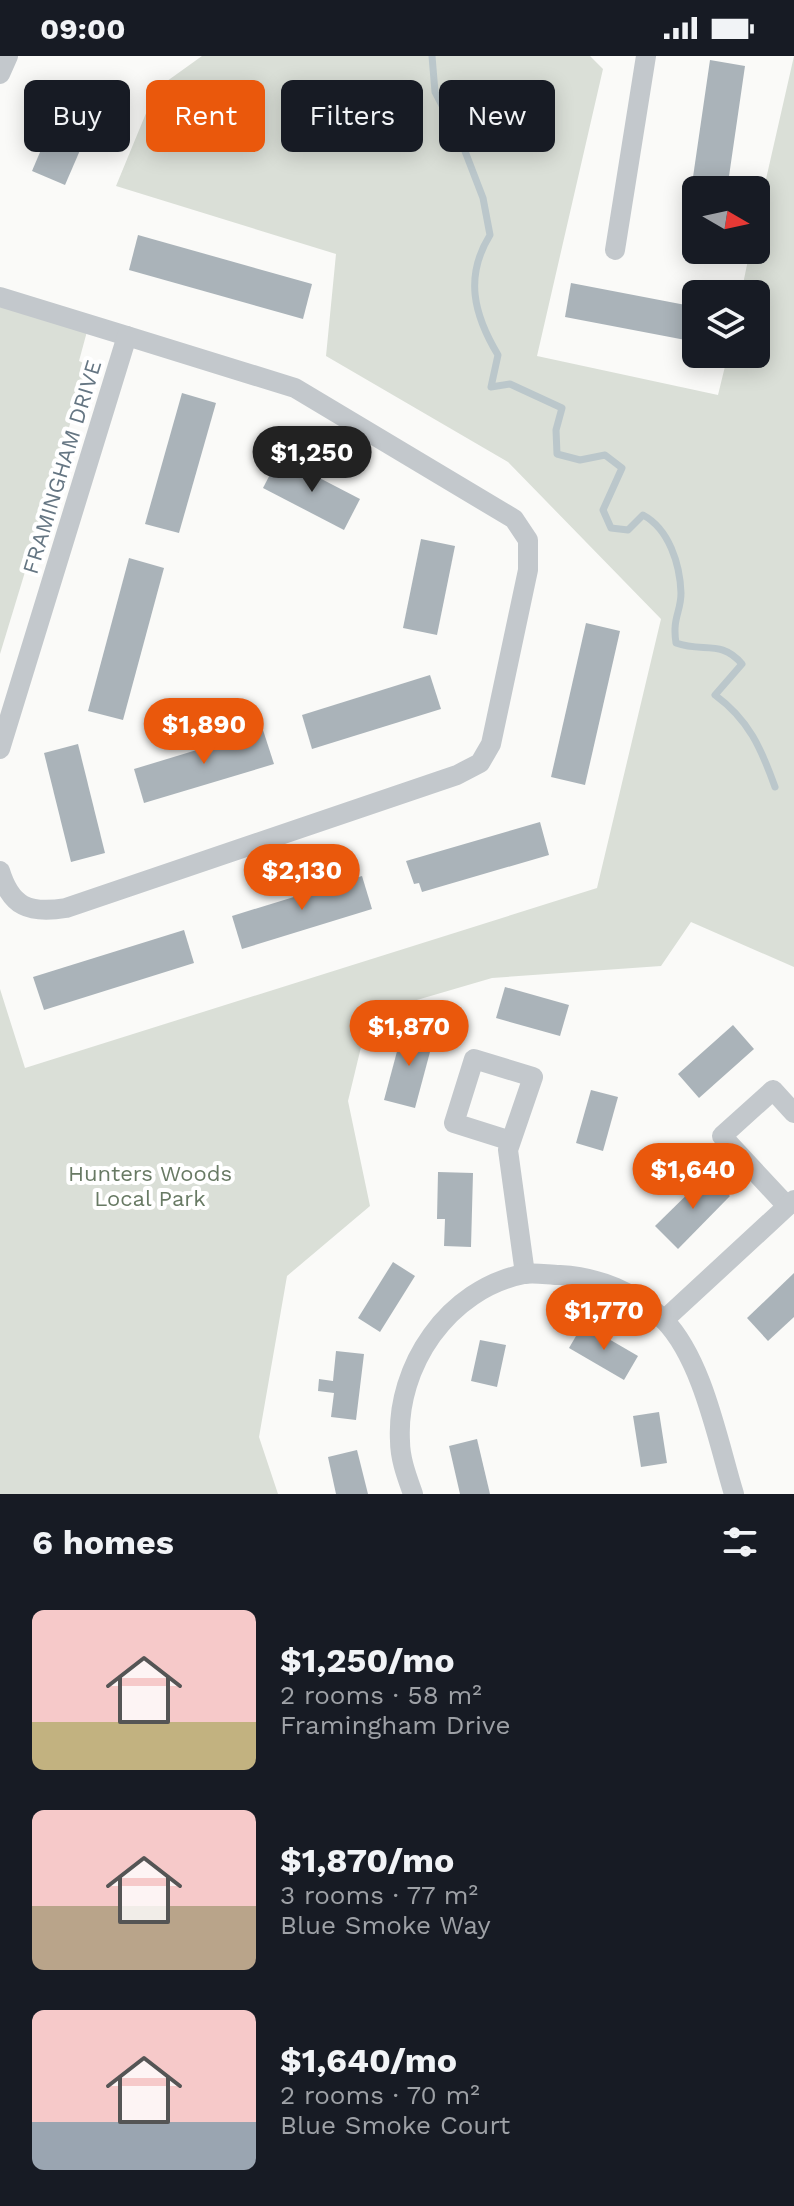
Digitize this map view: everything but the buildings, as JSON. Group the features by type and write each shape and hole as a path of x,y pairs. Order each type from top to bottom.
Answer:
{"street":[{"path":"0,74 8,56"},
{"path":"615,250 646,56"},
{"path":"0,297 295,388 514,519 528,540 528,570 491,744 480,763 457,775 66,908 45,911 20,905 7,892 0,871"},
{"name":"FRAMINGHAM DRIVE","path":"0,749 127,336"},
{"path":"511,1141 454,1123 474,1059 533,1077 508,1150 525,1274"},
{"path":"664,1320 790,1203 722,1136 773,1090 794,1113"},
{"path":"413,1494 399,1442 402,1398 423,1345 449,1313 493,1284 525,1274 587,1277 620,1289 664,1320 695,1370 734,1494"}],"green space":[{"name":"Hunters Woods Local Park","path":"202,56 590,56 603,69 537,356 718,395 725,368 770,368 770,280 744,280 747,264 770,264 770,176 767,176 794,56 794,967 691,922 661,966 492,978 369,1014 348,1101 370,1206 287,1276 259,1437 278,1494 0,1494 0,989 25,1068 597,888 661,619 508,462 326,356 336,254 116,186 146,113 146,152 265,152 265,80 169,80"},
{"path":"0,297 89,324 79,361 88,365 0,654"}],"waterway":[{"path":"432,56 435,92 463,146 483,198 490,235 477,266 475,296 483,325 498,355 491,387 510,384 562,408 556,430 557,454 580,460 605,455 622,468 603,510 611,528 628,530 643,515 666,538 680,582 676,643 719,649 742,664 715,695 745,725 775,787"}]}
